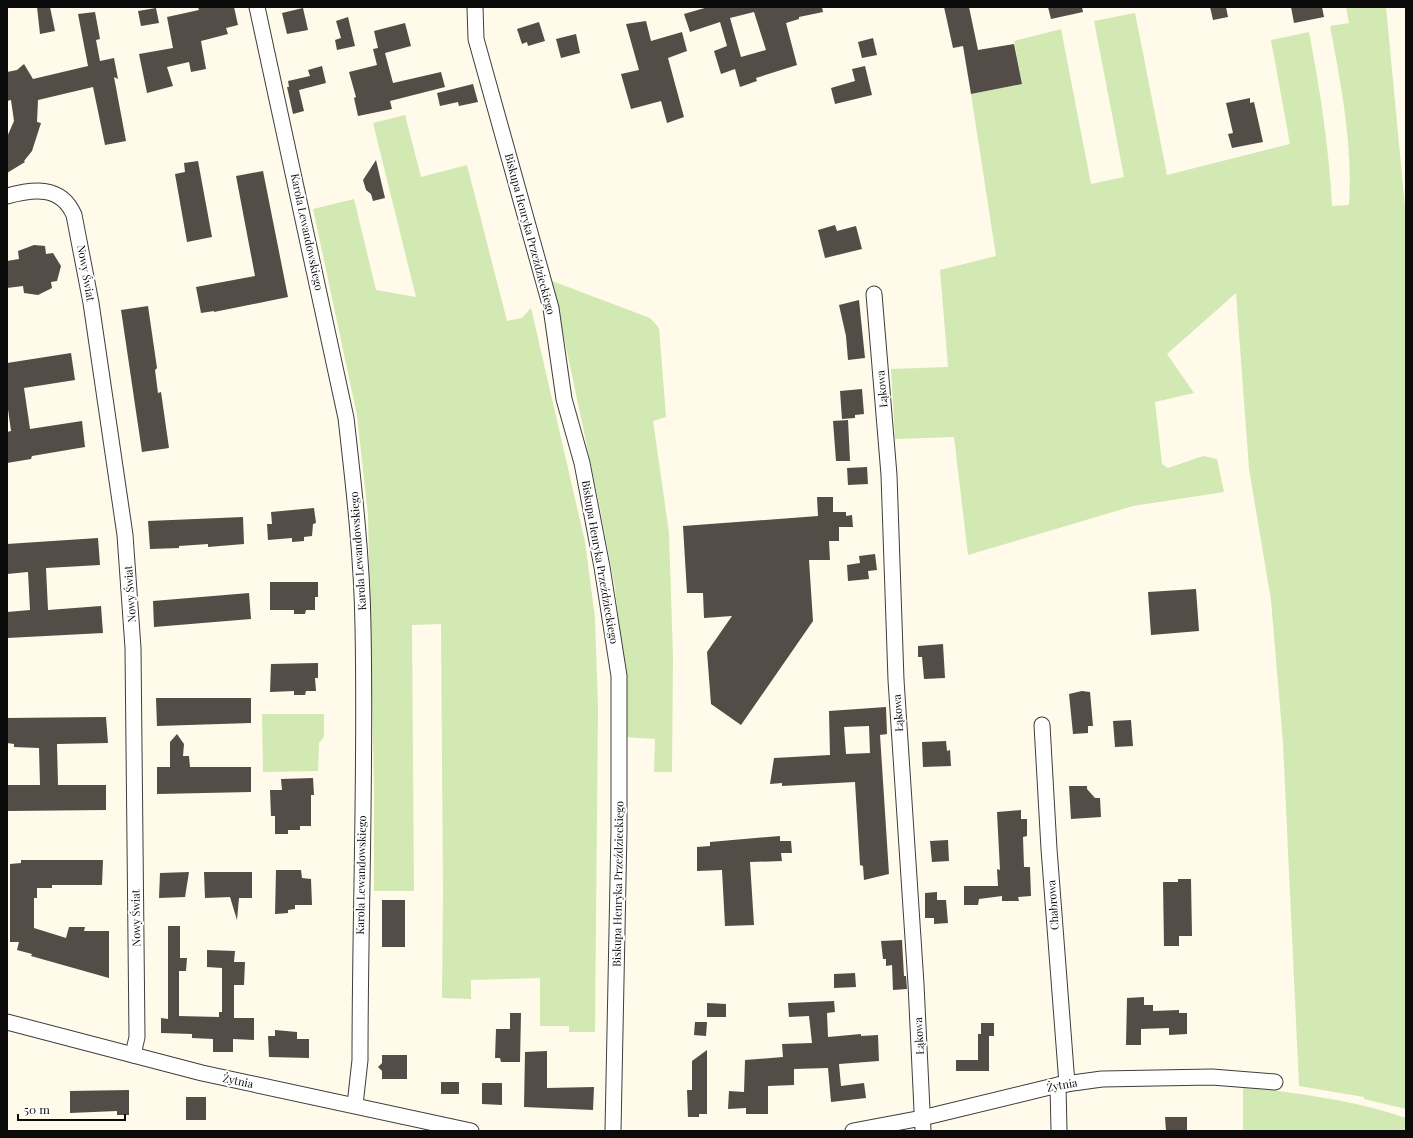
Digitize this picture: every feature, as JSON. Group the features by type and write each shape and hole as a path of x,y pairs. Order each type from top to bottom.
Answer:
{"street":[{"name":"Karola Lewandowskiego","path":"257,7 346,418 352,467 361,581 363,657 360,1060 355,1105"},
{"name":"Biskupa Henryka Przeździeckiego","path":"475,7 476,39 551,308 564,400 584,471 602,567 619,676 619,838 614,1131"},
{"name":"Nowy Świat","path":"7,196 24,191 43,190 61,198 70,206 77,222 91,303 126,536 133,648 137,1038 133,1055"},
{"name":"Łąkowa","path":"874,294 889,475 896,680 916,984 923,1125"},
{"name":"Chabrowa","path":"1042,725 1062,1084 1059,1131"},
{"name":"Żytnia","path":"7,1022 202,1073 470,1131"},
{"name":"Żytnia","path":"853,1131 923,1125 1062,1084 1102,1079 1212,1078 1275,1082"}],"green space":[{"path":"1346,7 1386,7 1406,218 1406,1109 1364,1099 1364,1097 1299,1086 1283,743 1271,600 1249,469 1236,293 1167,354 1194,393 1155,402 1162,464 1168,468 1203,456 1217,459 1224,492 1133,506 968,555 954,437 895,439 891,369 948,367 940,270 996,256 971,94 1022,84 1014,41 1061,29 1091,184 1124,177 1094,21 1135,13 1167,175 1290,144 1271,40 1309,32 1324,119 1332,206 1349,205 1350,183 1348,138 1342,93 1330,26 1349,23"},
{"path":"405,115 421,177 467,165 507,321 522,318 531,308 585,542 595,618 598,707 595,1032 569,1032 569,1026 540,1026 540,978 471,980 471,999 442,998 443,892 441,624 412,625 414,891 374,891 374,787 368,515 357,415 313,209 354,199 376,290 416,297 373,123"},
{"path":"552,281 650,318 659,328 666,417 653,421 669,533 673,657 672,772 654,772 655,739 624,737 623,661 615,588 598,498"},
{"path":"262,714 324,714 324,737 319,743 318,771 263,772"},
{"path":"1243,1086 1326,1098 1386,1112 1406,1118 1406,1131 1243,1131"}],"building":[{"path":"37,7 50,7 55,31 40,34"},
{"path":"198,7 234,7 238,25 226,28 228,34 201,41 206,69 191,72 189,62 167,67 173,86 147,93 139,54 173,48 167,17 199,10"},
{"path":"708,7 822,7 823,12 799,17 799,19 786,23 797,65 756,78 757,81 740,87 735,69 721,74 714,51 727,46 720,22 690,32 684,14","holes":["754,12 766,50 741,57 730,18"]},
{"path":"944,7 969,7 978,50 1014,44 1022,84 971,94 963,46 953,48"},
{"path":"1048,7 1082,7 1083,12 1051,19"},
{"path":"1210,7 1226,7 1228,17 1213,20"},
{"path":"1291,7 1322,7 1324,17 1294,23"},
{"path":"156,8 159,23 141,26 138,11"},
{"path":"303,8 308,30 287,34 282,13"},
{"path":"95,12 100,39 96,40 100,61 114,58 118,79 114,77 126,141 105,145 93,87 38,100 37,122 41,123 32,151 24,161 25,162 7,173 7,137 14,121 11,100 7,101 7,72 17,70 24,64 33,79 88,66 78,14"},
{"path":"348,17 355,46 337,50 335,40 341,38 336,21"},
{"path":"646,21 651,41 682,32 687,51 668,58 684,117 667,123 661,101 631,109 621,74 639,70 626,24"},
{"path":"539,22 545,41 528,46 527,42 522,44 517,29"},
{"path":"405,23 411,46 385,53 393,83 441,72 445,87 390,101 392,109 358,116 354,98 356,97 349,72 377,65 373,49 378,48 374,31"},
{"path":"576,34 580,53 561,58 556,39"},
{"path":"873,38 877,55 862,58 858,42"},
{"path":"322,66 326,83 299,90 304,111 293,114 287,87 289,87 288,81 310,76 308,70"},
{"path":"865,66 872,95 835,104 831,88 855,81 852,69"},
{"path":"473,84 478,102 459,106 458,102 440,106 437,93"},
{"path":"1250,98 1250,103 1254,102 1263,142 1232,148 1228,134 1233,133 1226,103"},
{"path":"376,160 385,198 373,201 371,194 366,190 363,180"},
{"path":"198,161 212,237 187,242 175,174 185,172 184,163"},
{"path":"263,171 288,297 214,312 201,313 196,287 255,276 236,176"},
{"path":"835,225 837,231 856,226 862,249 825,258 818,230"},
{"path":"34,245 45,246 46,254 53,253 61,266 57,281 51,282 52,288 38,295 24,293 23,286 7,288 7,261 19,259 18,251"},
{"path":"859,300 865,358 848,360 846,336 839,305"},
{"path":"148,306 157,368 155,370 158,393 161,392 169,448 142,452 121,310"},
{"path":"71,353 75,380 24,388 30,429 82,421 85,447 32,456 31,459 7,463 7,432 11,431 7,402 7,363"},
{"path":"862,389 864,414 855,415 855,418 842,419 840,391"},
{"path":"848,420 850,461 836,461 833,421"},
{"path":"867,467 868,484 848,485 847,468"},
{"path":"817,497 833,497 833,512 846,512 846,516 852,515 853,527 839,527 839,541 829,541 830,560 809,560 813,621 741,725 711,704 707,652 732,616 704,618 703,593 687,593 683,526 818,516"},
{"path":"314,508 316,523 313,524 312,536 304,537 304,541 292,542 292,538 268,540 267,524 272,524 271,512"},
{"path":"243,517 244,544 208,547 208,544 179,546 179,548 150,549 148,521"},
{"path":"98,538 100,565 46,568 48,610 101,606 103,633 7,638 7,612 30,610 28,572 7,574 7,544"},
{"path":"875,554 877,570 868,571 869,579 848,581 847,565 860,563 859,556"},
{"path":"270,582 318,582 318,597 315,597 315,610 306,610 305,614 294,614 294,610 270,610"},
{"path":"1196,589 1199,631 1151,635 1148,592"},
{"path":"249,593 251,619 154,627 153,601"},
{"path":"943,644 945,678 924,679 922,657 918,657 918,646"},
{"path":"318,663 318,678 315,678 316,691 306,691 305,695 294,695 294,691 270,692 271,664"},
{"path":"1082,691 1090,692 1093,726 1088,726 1088,733 1073,734 1069,694"},
{"path":"156,698 251,698 251,723 157,726"},
{"path":"886,707 887,734 880,735 889,874 864,880 863,866 860,865 855,782 782,786 782,783 770,784 774,758 830,755 829,711","holes":["869,726 870,753 846,754 844,727"]},
{"path":"106,717 108,743 57,744 58,785 106,785 106,810 7,811 7,785 40,785 39,748 14,747 14,744 7,743 7,718"},
{"path":"1131,720 1133,746 1115,747 1113,721"},
{"path":"177,734 184,744 183,756 189,756 190,767 251,767 251,792 157,794 157,767 170,767 170,742"},
{"path":"946,741 947,751 950,750 951,766 923,767 922,742"},
{"path":"313,778 314,795 311,795 311,826 300,826 300,830 288,830 288,834 275,834 275,816 271,816 270,790 282,790 281,779"},
{"path":"1069,786 1087,786 1087,789 1095,798 1100,798 1101,817 1071,819"},
{"path":"1021,810 1021,819 1027,819 1027,836 1023,837 1024,867 1030,867 1031,896 1018,897 1019,901 1002,901 1002,896 979,899 978,905 964,905 964,886 998,886 997,869 1000,870 997,812"},
{"path":"780,836 780,841 791,841 792,853 781,853 782,861 750,862 754,925 725,926 722,870 697,871 697,847 710,846 710,842"},
{"path":"948,840 949,861 932,862 930,841"},
{"path":"21,860 103,860 102,885 52,885 52,888 37,888 37,898 34,898 34,928 66,938 69,927 85,927 84,931 109,931 109,978 31,956 32,954 17,950 19,942 10,942 10,864 21,863"},
{"path":"276,870 301,870 302,878 311,879 312,905 295,905 295,909 288,910 288,913 275,914"},
{"path":"189,872 185,897 159,898 160,873"},
{"path":"204,872 252,872 252,898 239,898 237,920 230,897 205,898"},
{"path":"1178,879 1191,879 1192,936 1179,936 1179,946 1164,946 1163,882 1178,882"},
{"path":"937,892 937,900 946,900 948,923 934,924 934,918 925,918 925,893"},
{"path":"382,900 405,900 405,947 382,947"},
{"path":"168,926 180,926 180,958 187,958 186,971 179,971 179,1016 219,1017 219,1012 222,1012 222,968 207,967 207,950 235,951 234,962 245,962 244,985 234,985 234,1018 254,1018 254,1040 233,1039 233,1052 213,1052 213,1039 192,1038 192,1034 161,1033 161,1018 168,1019"},
{"path":"902,940 904,976 906,976 907,989 893,990 892,965 886,966 886,959 883,959 881,941"},
{"path":"855,973 856,987 834,988 834,974"},
{"path":"1144,997 1144,1005 1153,1005 1153,1011 1179,1010 1179,1013 1187,1013 1187,1034 1169,1035 1169,1028 1141,1029 1141,1045 1126,1045 1127,998"},
{"path":"834,1001 835,1012 827,1013 828,1037 861,1034 861,1036 878,1035 879,1061 839,1064 841,1086 864,1083 866,1098 831,1102 828,1068 794,1069 794,1085 768,1086 768,1114 746,1114 746,1108 728,1109 729,1091 744,1092 745,1060 783,1057 782,1044 812,1043 809,1016 789,1017 788,1003"},
{"path":"707,1003 726,1004 726,1017 707,1017"},
{"path":"510,1013 521,1013 520,1062 501,1062 500,1058 495,1058 496,1029 510,1029"},
{"path":"695,1022 707,1022 706,1036 694,1035"},
{"path":"981,1023 994,1023 994,1036 989,1036 989,1071 956,1071 956,1060 978,1060 978,1034 981,1034"},
{"path":"275,1030 297,1032 297,1039 309,1039 309,1058 269,1057 268,1036 275,1036"},
{"path":"707,1050 707,1114 699,1114 699,1117 688,1117 687,1090 692,1090 692,1061"},
{"path":"547,1051 547,1088 594,1087 593,1110 524,1107 525,1052"},
{"path":"382,1055 407,1055 407,1079 382,1079 382,1071 378,1067 382,1063"},
{"path":"441,1082 459,1082 459,1094 441,1094"},
{"path":"482,1083 502,1083 502,1105 482,1104"},
{"path":"129,1090 129,1115 117,1115 117,1111 70,1113 70,1091"},
{"path":"186,1097 206,1097 206,1120 186,1120"},
{"path":"1165,1117 1187,1117 1187,1131 1166,1131"}]}
